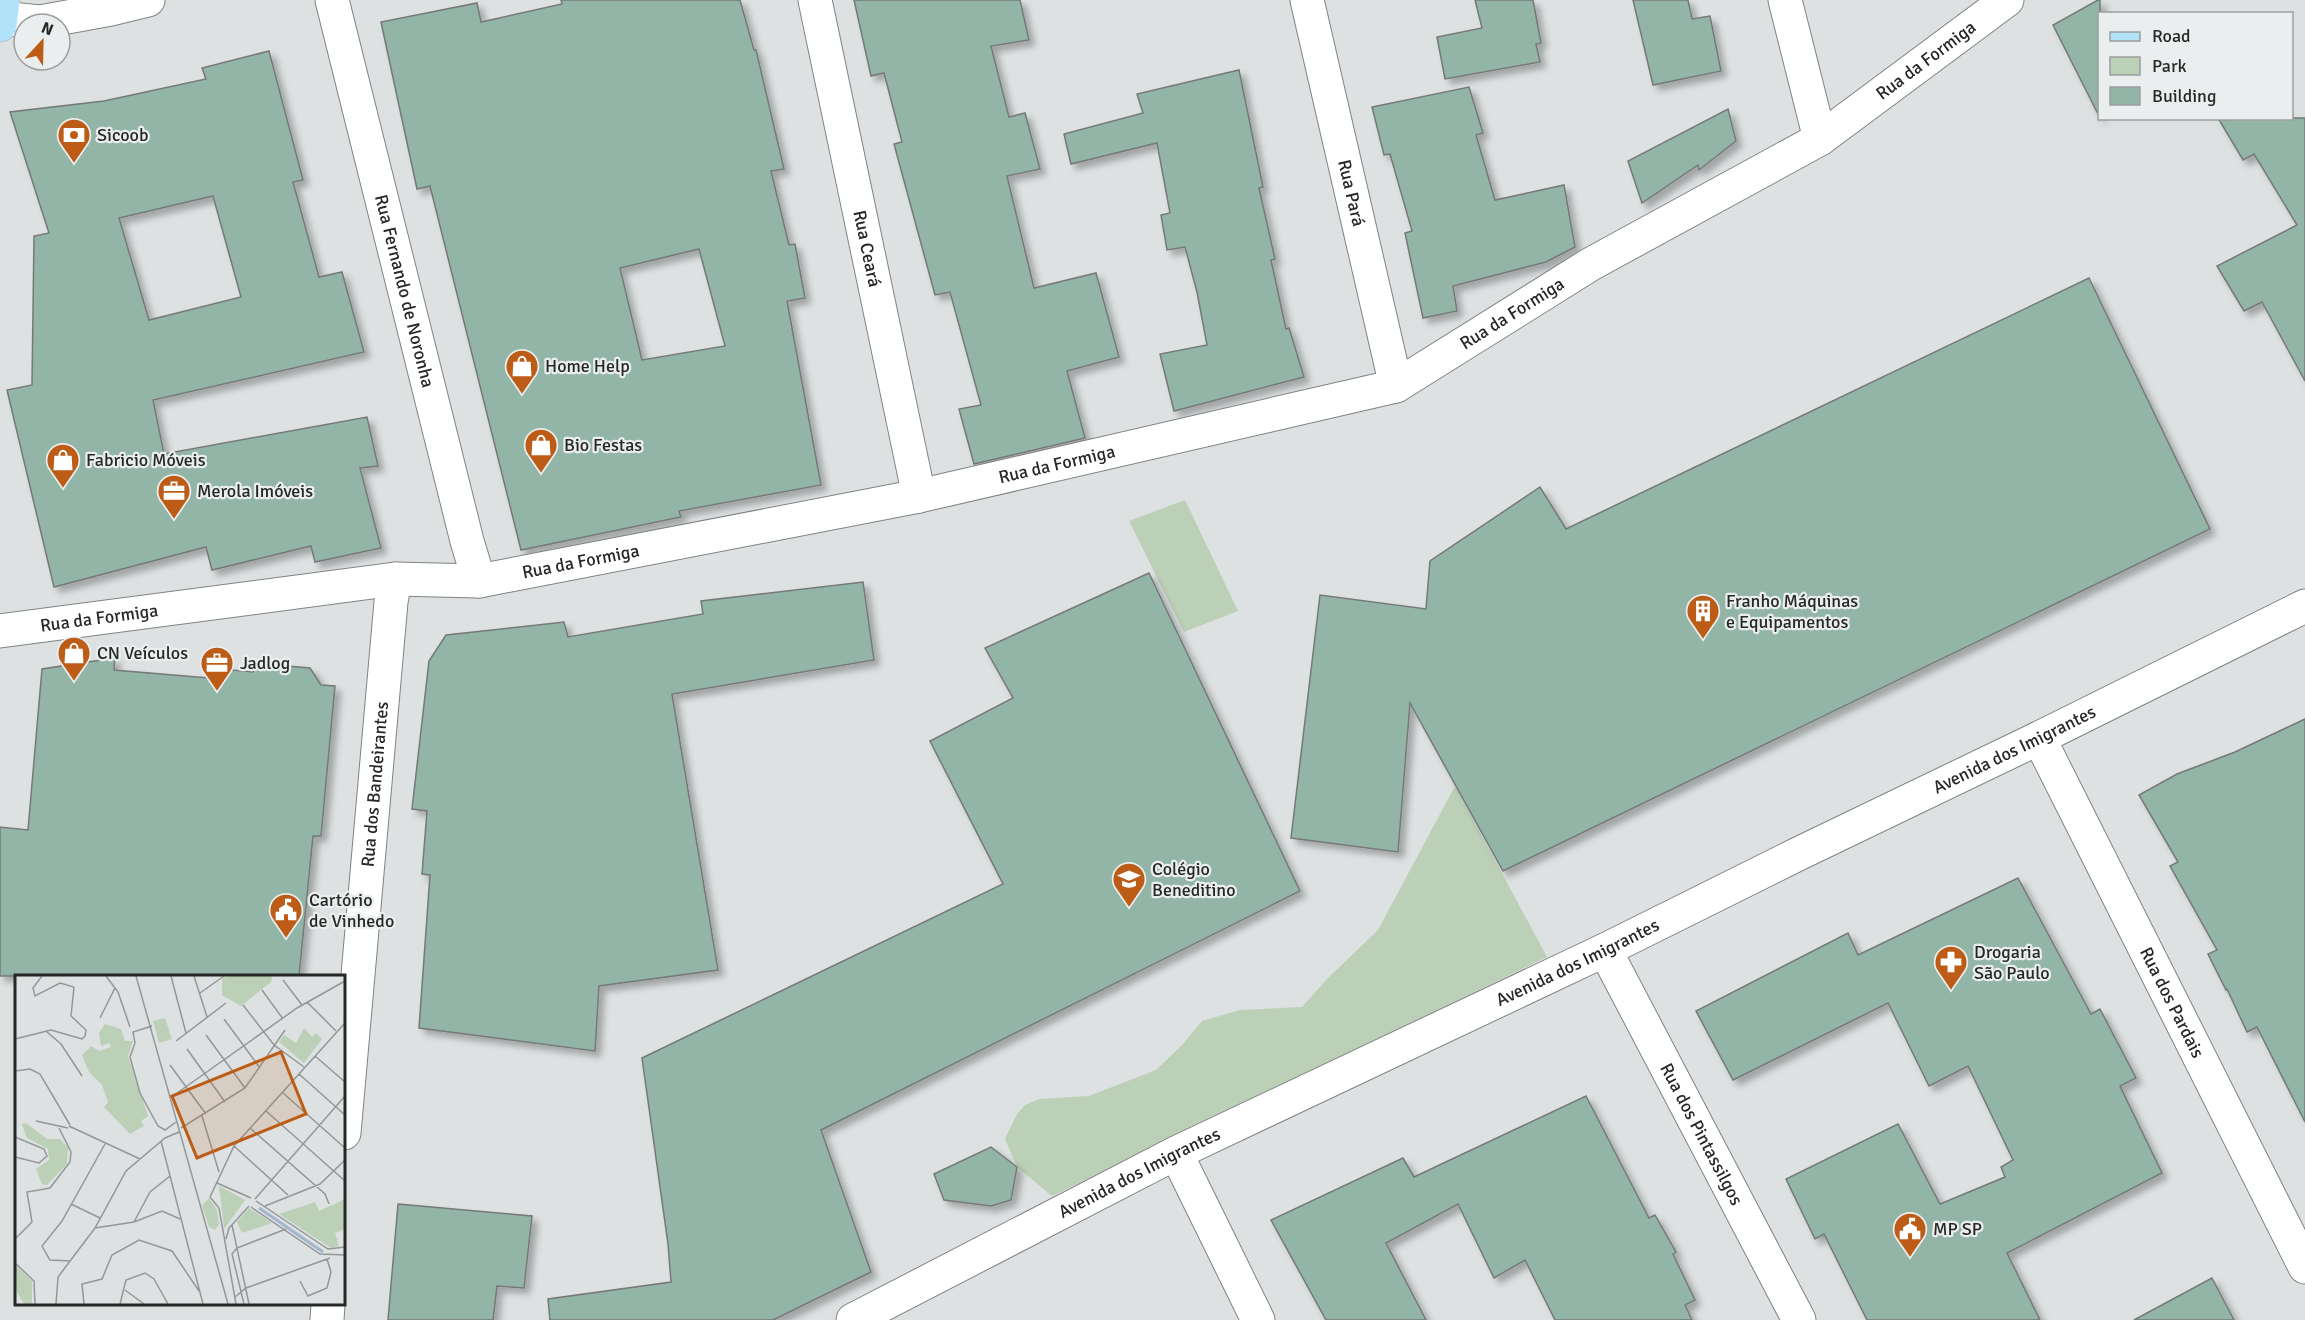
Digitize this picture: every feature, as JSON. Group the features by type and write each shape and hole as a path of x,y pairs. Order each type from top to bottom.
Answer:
{"main road":[{"path":"0,25 3,0"}],"street":[{"path":"0,18 40,22 148,0"},
{"name":"Rua Fernando de Noronha","path":"332,0 479,582"},
{"name":"Rua Ceará","path":"815,0 919,496"},
{"name":"Rua Pará","path":"1307,0 1396,386"},
{"path":"1785,0 1821,140"},
{"name":"Rua da Formiga","path":"0,631 395,579 479,582 919,496 1396,386 1591,264 1821,140 2007,0"},
{"name":"Rua dos Bandeirantes","path":"345,1122 395,579"},
{"name":"Avenida dos Imigrantes","path":"852,1320 1176,1153 1605,950 2305,606"},
{"name":"Rua dos Pardais","path":"2039,738 2305,1267"},
{"name":"Rua dos Pintassilgos","path":"1605,950 1799,1320"},
{"path":"1176,1153 1258,1320"},
{"path":"327,1320 328,1305"}],"green space":[{"path":"1185,500 1238,611 1184,632 1129,521"},
{"path":"1455,786 1547,957 1052,1196 1017,1167 1005,1139 1017,1114 1025,1105 1039,1099 1089,1096 1156,1070 1183,1044 1202,1021 1240,1010 1302,1007 1327,979 1378,930"}],"building":[{"path":"561,0 740,0 754,50 756,50 784,169 771,171 789,245 795,244 805,298 787,301 821,485 679,511 681,517 521,550 430,186 417,189 381,22 477,3 481,22 562,4","holes":["699,249 725,346 642,360 620,268"]},
{"path":"854,0 1020,0 1029,40 991,46 1009,117 1025,113 1040,169 1007,176 1034,288 1096,273 1119,357 1067,371 1085,438 974,464 959,409 981,405 950,292 935,295 894,144 902,142 884,73 871,76"},
{"path":"1475,0 1533,0 1541,43 1536,44 1540,62 1445,79 1437,37 1482,28"},
{"path":"1633,0 1688,0 1692,19 1710,16 1721,71 1653,85"},
{"path":"2100,0 2098,114 2053,25"},
{"path":"269,51 303,180 293,182 319,277 342,272 364,352 153,400 164,454 367,417 378,466 360,468 381,548 315,562 311,546 212,570 206,547 54,587 7,390 32,385 34,236 49,233 10,112 104,101 206,79 202,68","holes":["213,196 241,297 149,320 119,218"]},
{"path":"1239,70 1263,187 1259,188 1275,259 1271,260 1286,329 1289,328 1304,377 1174,411 1160,354 1207,345 1197,292 1185,247 1167,250 1161,215 1170,213 1157,143 1071,164 1064,134 1143,113 1137,94"},
{"path":"1469,87 1483,133 1476,135 1495,200 1564,185 1575,247 1546,262 1453,286 1457,311 1423,318 1405,233 1412,231 1390,154 1384,155 1372,107"},
{"path":"1728,109 1736,141 1699,170 1698,165 1642,203 1628,161"},
{"path":"2305,118 2305,381 2262,302 2244,311 2217,266 2297,225 2254,154 2243,160 2219,120"},
{"name":"Franho Máquinas e Equipamentos","path":"2089,278 2210,529 1503,871 1410,703 1398,852 1291,838 1320,595 1426,609 1430,561 1540,487 1566,529"},
{"path":"1149,573 1300,891 821,1130 871,1272 773,1320 550,1320 548,1299 671,1282 668,1244 642,1058 1003,884 930,741 1013,698 985,648"},
{"path":"863,582 874,660 672,694 718,970 599,986 595,1051 419,1028 430,875 422,874 427,811 412,809 429,661 446,635 564,622 568,637 703,614 701,601"},
{"path":"115,658 114,670 221,679 221,669 253,672 254,663 310,668 321,685 335,686 321,836 313,836 299,975 0,976 0,827 28,830 42,669"},
{"path":"2305,719 2305,1122 2257,1027 2247,1032 2208,954 2217,950 2170,866 2178,862 2139,795 2177,774 2235,752"},
{"path":"2018,878 2091,1014 2100,1009 2136,1078 2120,1086 2162,1173 2007,1253 2040,1320 1867,1320 1824,1234 1815,1239 1786,1179 1898,1124 1940,1204 2005,1177 2001,1167 2013,1160 1968,1066 1929,1086 1888,1003 1733,1080 1696,1011 1848,933 1858,955"},
{"path":"1586,1096 1649,1218 1655,1215 1676,1252 1673,1254 1695,1300 1685,1305 1692,1320 1555,1320 1525,1260 1494,1278 1458,1204 1386,1243 1426,1320 1326,1320 1271,1220 1403,1158 1414,1177"},
{"path":"991,1147 1017,1167 1011,1200 991,1206 944,1200 934,1174"},
{"path":"398,1204 532,1216 524,1288 497,1286 493,1320 388,1320"},
{"path":"2212,1278 2234,1320 2134,1320"}],"place":[{"name":"Sicoob","path":"74,164"},
{"name":"Home Help","path":"522,395"},
{"name":"Bio Festas","path":"541,474"},
{"name":"Fabricio Móveis","path":"63,489"},
{"name":"Merola Imóveis","path":"174,520"},
{"name":"Franho Máquinas e Equipamentos","path":"1703,640"},
{"name":"CN Veículos","path":"74,682"},
{"name":"Jadlog","path":"217,692"},
{"name":"Colégio Beneditino","path":"1129,908"},
{"name":"Cartório de Vinhedo","path":"286,939"},
{"name":"Drogaria São Paulo","path":"1951,991"},
{"name":"MP SP","path":"1910,1258"}]}
